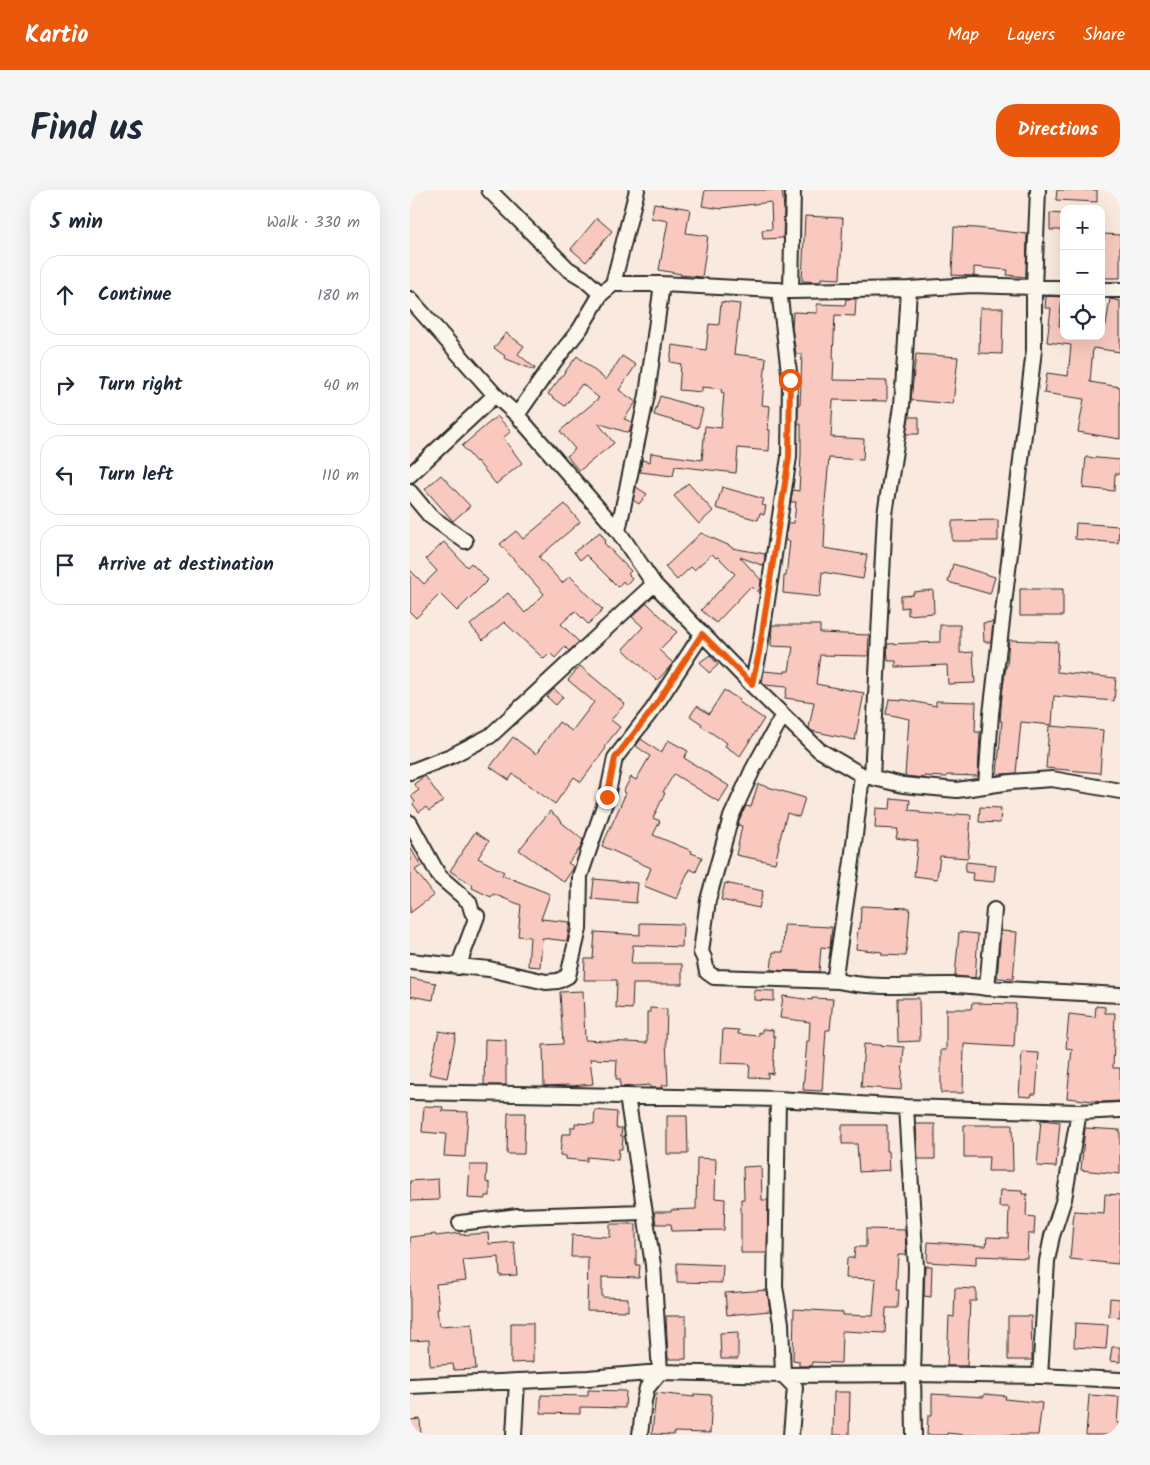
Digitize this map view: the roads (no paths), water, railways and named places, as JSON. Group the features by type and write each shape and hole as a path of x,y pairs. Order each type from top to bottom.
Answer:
{"street":[{"path":"489,190 568,269 583,278 601,294"},
{"path":"517,415 580,329 601,294 613,284 637,190"},
{"path":"752,684 759,653 789,457 790,380 785,290 793,190"},
{"path":"986,786 994,694 1034,350 1034,287 1038,190"},
{"path":"613,284 662,284 785,290 909,289 972,286 1060,288"},
{"path":"618,531 647,395 662,284"},
{"path":"838,981 835,975 867,776 885,514 902,406 909,289"},
{"path":"1105,290 1120,290"},
{"path":"410,299 495,395 517,415 618,531 654,584 819,750 867,776 903,785 957,790 1010,782 1052,779 1120,791"},
{"path":"410,475 495,395"},
{"path":"410,492 430,516 465,541"},
{"path":"410,772 451,756 490,736 654,584"},
{"path":"410,962 490,970 546,982 558,981 568,976 579,929 580,876 607,797 615,758 653,709 702,634"},
{"path":"783,715 731,817 708,900 700,952 704,958 707,972 714,977 838,981 850,984 969,985 987,988 1120,995"},
{"path":"410,824 439,876 469,902 472,912 476,916 458,966"},
{"path":"987,988 994,910"},
{"path":"410,1092 778,1099 906,1107 1079,1112 1120,1110"},
{"path":"627,1096 653,1273 660,1372 647,1388 640,1435"},
{"path":"778,1099 775,1287 781,1323 783,1375 795,1387 791,1435"},
{"path":"906,1107 916,1267 913,1374 914,1435"},
{"path":"1040,1376 1047,1261 1052,1236 1064,1199 1079,1112"},
{"path":"460,1224 518,1216 644,1212"},
{"path":"410,1386 588,1378 660,1372 783,1375 913,1374 1040,1376 1120,1380"},
{"path":"514,1435 517,1381"}]}
